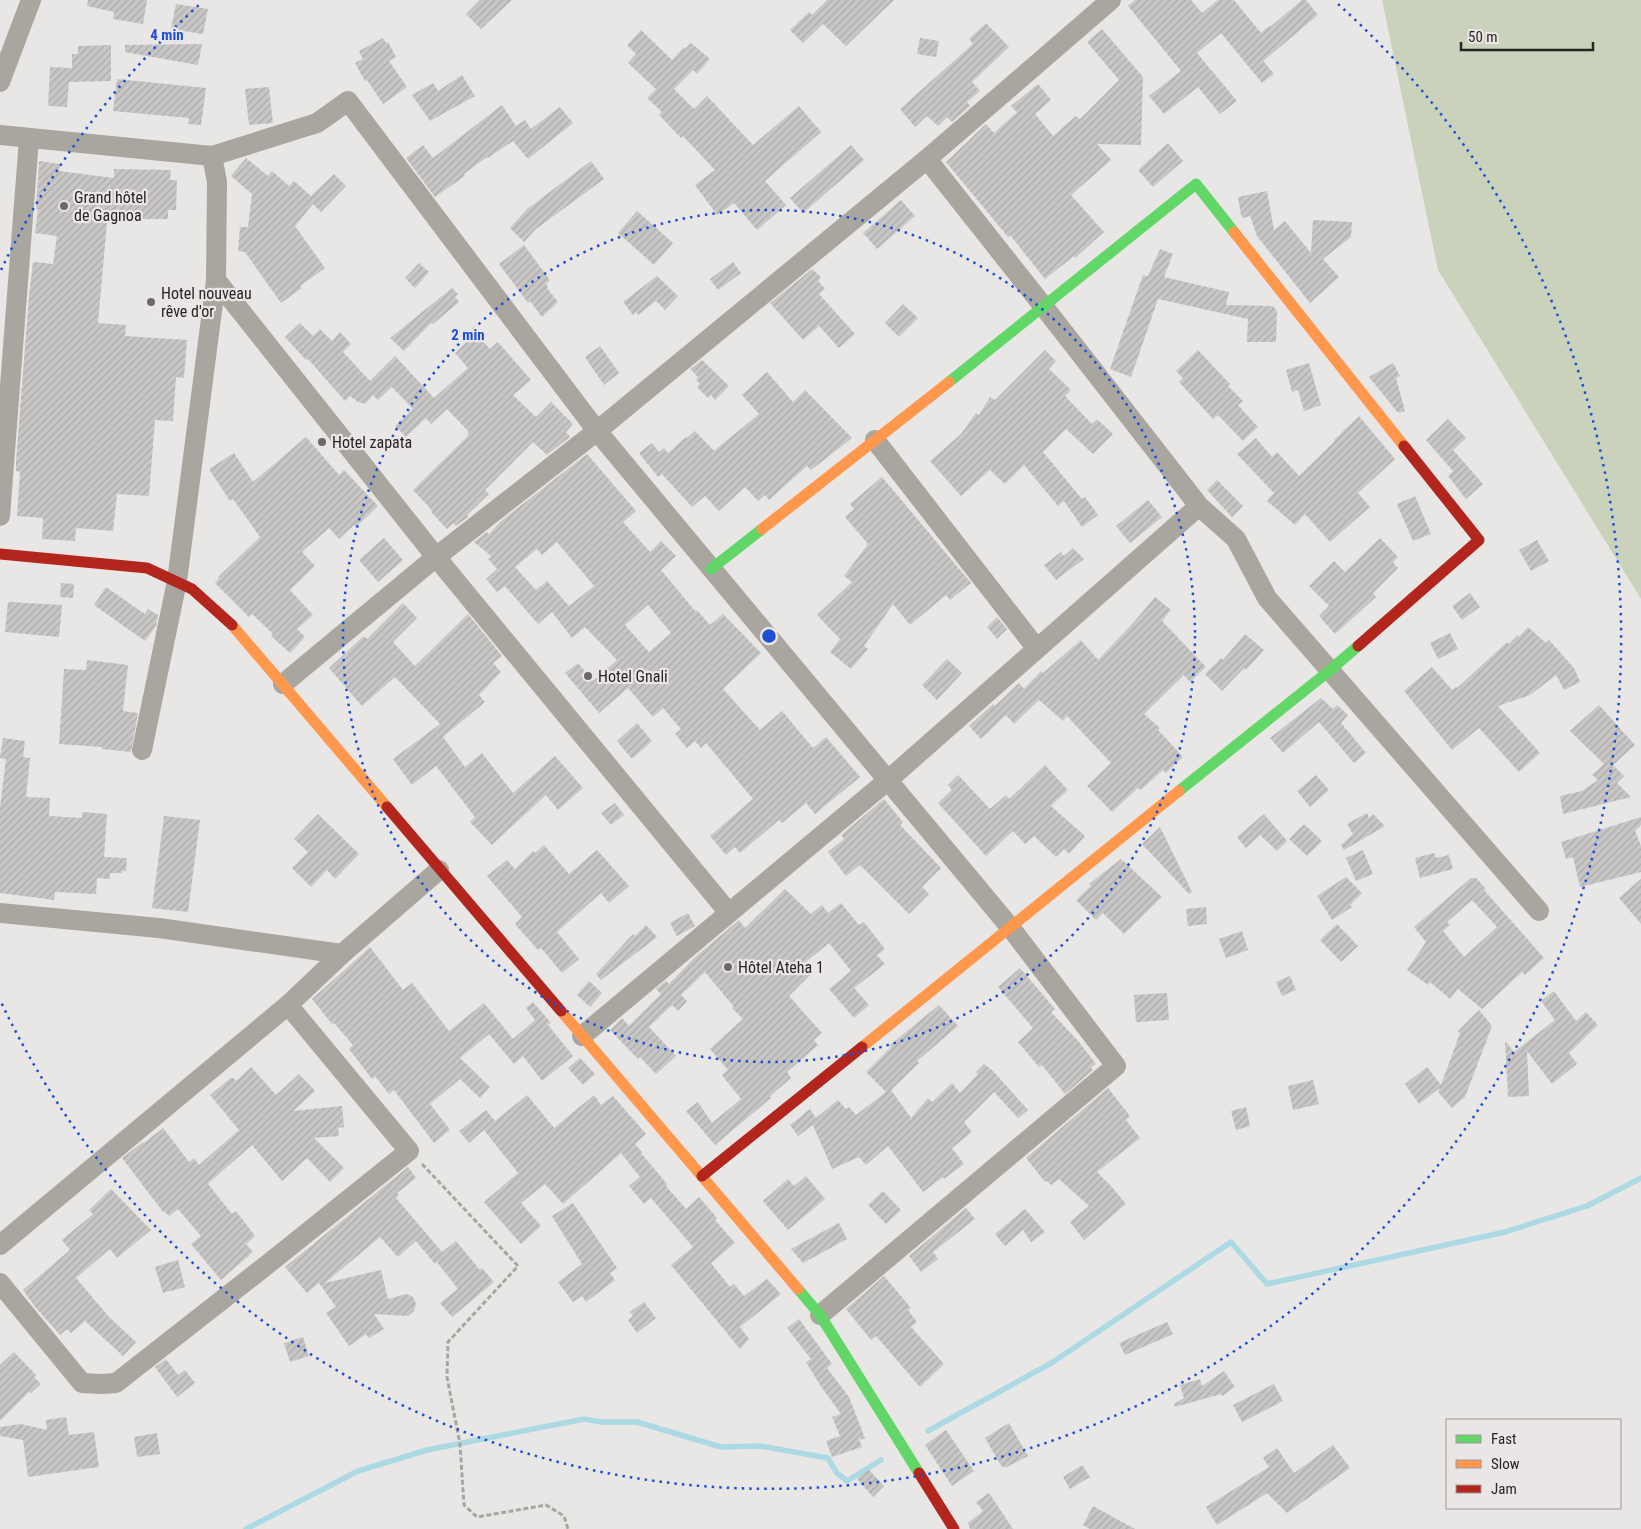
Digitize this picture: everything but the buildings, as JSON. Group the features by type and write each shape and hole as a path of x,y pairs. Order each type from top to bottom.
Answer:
{"street":[{"path":"0,82 32,0"},
{"path":"282,684 436,557 597,431 926,160 1111,0"},
{"path":"0,135 212,156 316,123 348,101 597,431 1010,927 1116,1066 820,1315"},
{"path":"0,516 29,138"},
{"path":"142,750 177,581 216,280 217,182 212,156"},
{"path":"926,160 1044,307 1199,506 1236,539 1267,598 1539,911"},
{"path":"702,1176 1329,671 1479,540 1196,184 1044,307 711,569"},
{"path":"216,280 436,557 729,913"},
{"path":"875,440 1037,648"},
{"path":"582,1036 887,781 1199,506"},
{"path":"0,554 147,568 192,589 236,629 820,1315 954,1529"},
{"path":"0,1245 288,1004 342,954 440,870"},
{"path":"0,913 159,928 342,954"},
{"path":"0,1283 82,1383 116,1383 409,1151 288,1004"}],"path":[{"path":"409,1151 518,1266 448,1342 447,1377 460,1444 464,1505 477,1517 546,1505 564,1516 568,1529"}],"green space":[{"path":"1382,0 1641,0 1641,599 1438,270"}],"waterway":[{"path":"928,1431 1053,1362 1231,1242 1267,1284 1505,1232 1587,1206 1641,1178"},
{"path":"246,1529 358,1471 427,1450 584,1419 602,1422 637,1422 721,1447 761,1446 828,1458 837,1473 847,1481 881,1460"}],"traffic: fast":[{"path":"949,382 1196,184 1234,232"},
{"path":"711,569 762,529"},
{"path":"1179,791 1358,646"},
{"path":"798,1289 820,1315 919,1473"}],"traffic: slow":[{"path":"1234,232 1404,446"},
{"path":"762,529 949,382"},
{"path":"232,625 387,807"},
{"path":"862,1047 1179,791"},
{"path":"561,1011 798,1289"}],"traffic: jam":[{"path":"1358,646 1479,540 1404,446"},
{"path":"0,554 147,568 192,589 232,625"},
{"path":"387,807 561,1011"},
{"path":"702,1176 862,1047"},
{"path":"919,1473 954,1529"}],"place":[{"name":"Grand hôtel de Gagnoa","path":"64,206"},
{"name":"Hotel nouveau rêve d'or","path":"151,302"},
{"name":"Hotel zapata","path":"322,442"},
{"name":"Hotel Gnali","path":"588,676"},
{"name":"Hôtel Ateha 1","path":"728,967"}]}
